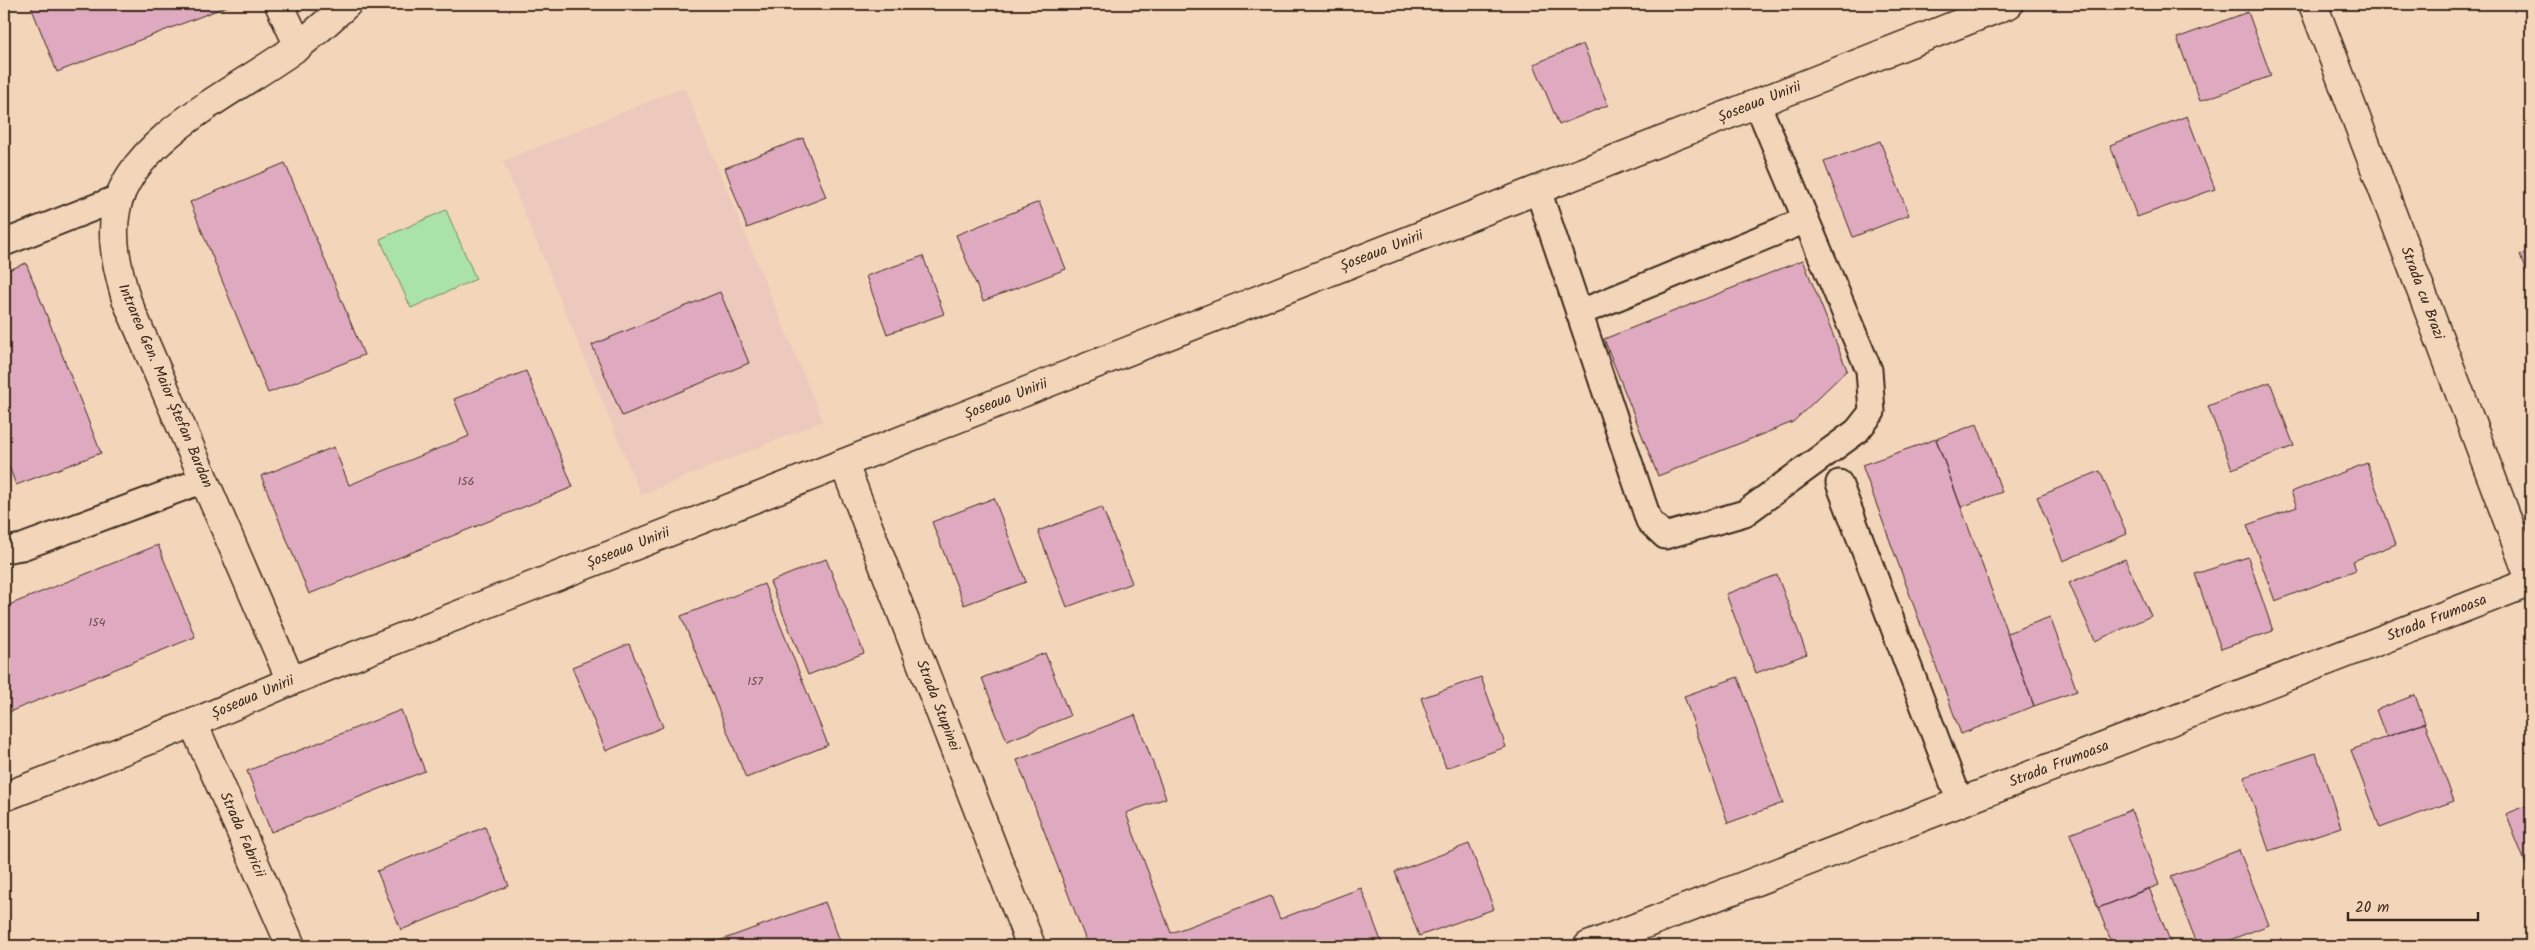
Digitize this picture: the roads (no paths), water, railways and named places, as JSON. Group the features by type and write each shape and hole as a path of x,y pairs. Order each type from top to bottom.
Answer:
{"street":[{"path":"279,4 299,46"},
{"name":"Intrarea Gen. Maior Ștefan Bardan","path":"291,681 126,300 117,268 114,240 116,209 126,183 145,156 165,135 299,46 347,4"},
{"name":"Șoseaua Unirii","path":"4,797 193,723 291,681 2009,4"},
{"name":"Strada cu Brazi","path":"2313,4 2531,582"},
{"name":"Strada Stupinei","path":"844,464 1031,946"},
{"name":"Strada Frumoasa","path":"1588,946 2531,582"},
{"name":"Strada Fabricii","path":"193,723 292,946"}],"lane":[{"path":"1538,190 1649,521 1666,536 1746,512 1857,431 1872,412 1869,370 1757,103"},
{"path":"4,243 121,197"},
{"path":"1579,313 1806,220"},
{"path":"4,550 22,547 204,480"},
{"path":"1839,483 1960,802"}]}
